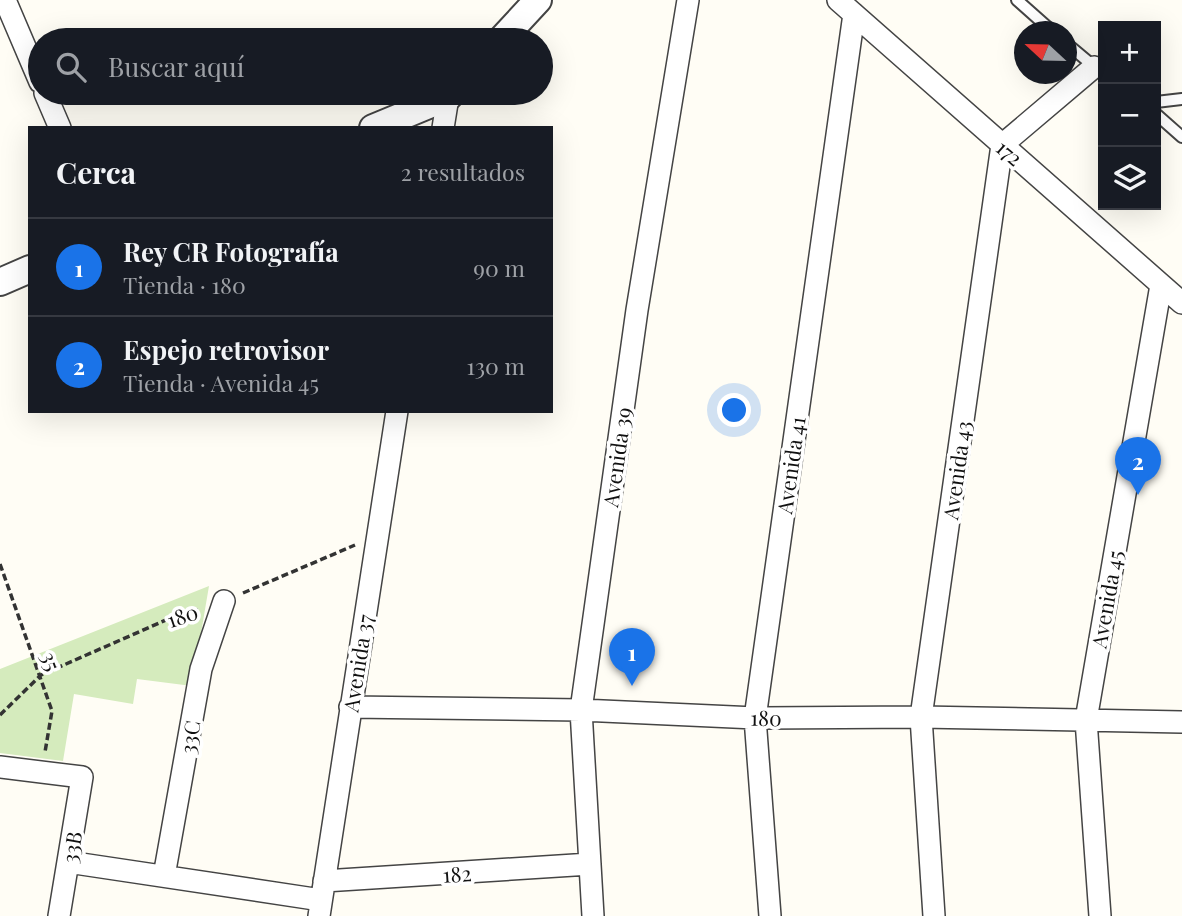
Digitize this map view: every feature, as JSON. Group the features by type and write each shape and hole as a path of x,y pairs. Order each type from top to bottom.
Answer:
{"street":[{"path":"5,0 28,54"},
{"path":"511,28 538,0"},
{"name":"Avenida 39","path":"593,916 581,710 637,310 688,0"},
{"name":"172","path":"846,7 1182,303"},
{"name":"Avenida 41","path":"770,916 755,718 846,7"},
{"path":"1002,145 1098,70"},
{"path":"50,105 59,126"},
{"path":"378,126 427,105"},
{"path":"443,126 448,105"},
{"name":"Avenida 43","path":"934,916 921,717 1002,145"},
{"path":"0,282 28,270"},
{"name":"Avenida 45","path":"1100,916 1086,720 1161,285"},
{"name":"Avenida 37","path":"321,899 397,413"},
{"name":"33C","path":"164,876 201,670 224,601"},
{"name":"180","path":"349,707 581,710 755,718 921,717 1182,722"},
{"path":"0,767 41,772"},
{"name":"33B","path":"41,772 82,778 59,916"},
{"name":"182","path":"68,862 321,899 590,864"}],"lane":[{"path":"1017,0 1041,21"},
{"path":"1077,52 1098,70"},
{"path":"1161,101 1182,99"},
{"path":"1161,118 1182,137"}],"path":[{"name":"180","path":"0,715 41,675 175,616 224,601 377,536"},
{"name":"35","path":"0,564 52,711 41,772"}],"green space":[{"path":"209,586 192,686 137,679 133,704 74,694 63,761 0,753 0,669"}],"place":[{"name":"Espejo retrovisor","path":"1138,495"},
{"name":"Rey CR Fotografía","path":"632,686"}]}
